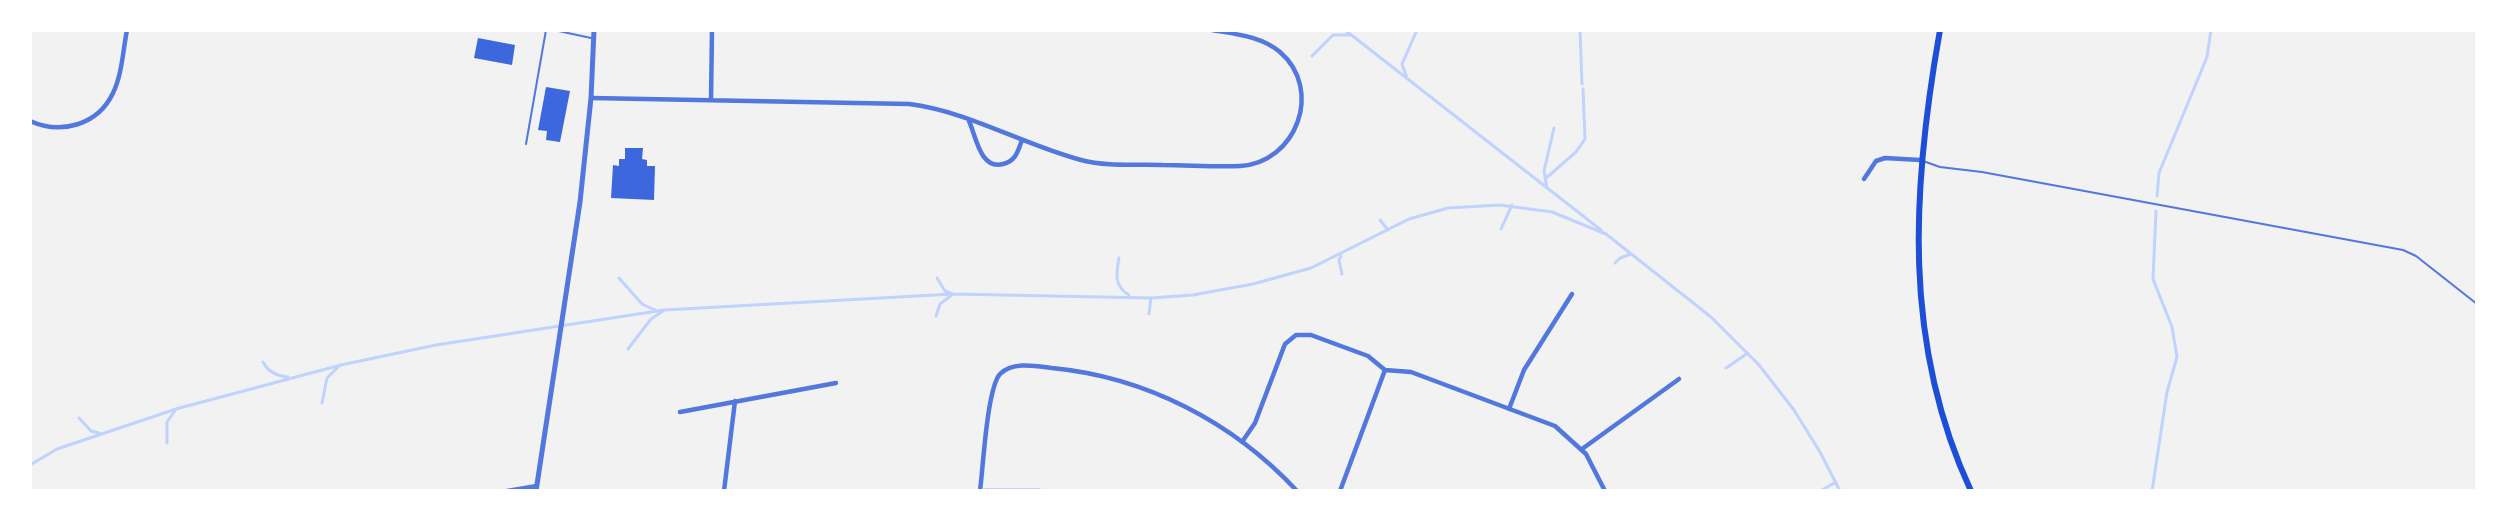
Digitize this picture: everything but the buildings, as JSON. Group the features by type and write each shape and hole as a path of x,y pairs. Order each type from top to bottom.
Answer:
{"main road":[{"path":"1940,30 1920,160 1918,271 1925,335 1939,400 1958,462 1971,491"}],"street":[{"path":"30,121 44,126 69,127 84,122 98,113 109,101 116,86 127,30"},
{"path":"507,491 536,488 580,202 591,98 594,30"},
{"path":"711,100 712,30"},
{"path":"591,98 909,104 929,107 1070,157 1101,164 1236,166 1252,164 1268,158 1282,148 1296,128 1302,103 1298,78 1285,57 1265,42 1212,30"},
{"path":"969,121 980,151 993,165 1006,164 1015,158 1022,140"},
{"path":"1864,179 1876,161 1885,158 1920,160"},
{"path":"1509,409 1524,370 1572,294"},
{"path":"1242,442 1255,423 1283,347 1293,336 1311,335 1371,358 1385,370 1411,372 1555,426 1582,449 1593,464 1605,491"},
{"path":"1040,491 982,491 993,386 1004,371 1016,366 1080,372 1138,387 1192,410 1242,442 1273,467 1297,491"},
{"path":"1340,491 1385,370"},
{"path":"1582,449 1678,379"},
{"path":"680,412 836,383"},
{"path":"724,491 735,401"}],"lane":[{"path":"526,144 546,30"},
{"path":"554,30 594,38"},
{"path":"1920,160 1940,167 1982,172 2403,250 2416,256 2477,304"}],"waterway":[{"path":"1345,30 1601,230"},
{"path":"1407,78 1402,64 1417,30"},
{"path":"1580,30 1582,84"},
{"path":"2157,196 2159,173 2207,57 2211,30"},
{"path":"1312,56 1333,35 1349,35"},
{"path":"1545,179 1576,152 1585,139 1583,89"},
{"path":"1547,188 1544,171 1554,128"},
{"path":"30,465 57,449 176,409 341,365 436,345 664,310 953,294 1151,298 1193,295 1253,284 1311,268 1409,219 1448,208 1500,205 1552,212 1606,234 1711,317 1759,365 1794,410 1820,452 1840,491"},
{"path":"1501,229 1512,205"},
{"path":"2152,491 2167,392 2177,357 2172,327 2153,279 2156,211"},
{"path":"1380,220 1388,230"},
{"path":"1615,263 1620,258 1631,254"},
{"path":"1341,256 1339,260 1342,274"},
{"path":"1119,258 1118,284 1129,295"},
{"path":"619,278 642,304 655,310"},
{"path":"936,316 940,304 953,294 945,291 937,278"},
{"path":"1149,314 1151,298"},
{"path":"628,349 651,319 663,311"},
{"path":"1726,368 1748,353"},
{"path":"263,362 273,373 288,377"},
{"path":"322,403 327,378 340,365"},
{"path":"167,443 167,422 176,409"},
{"path":"79,418 91,431 99,433"},
{"path":"1820,491 1836,482"}]}
